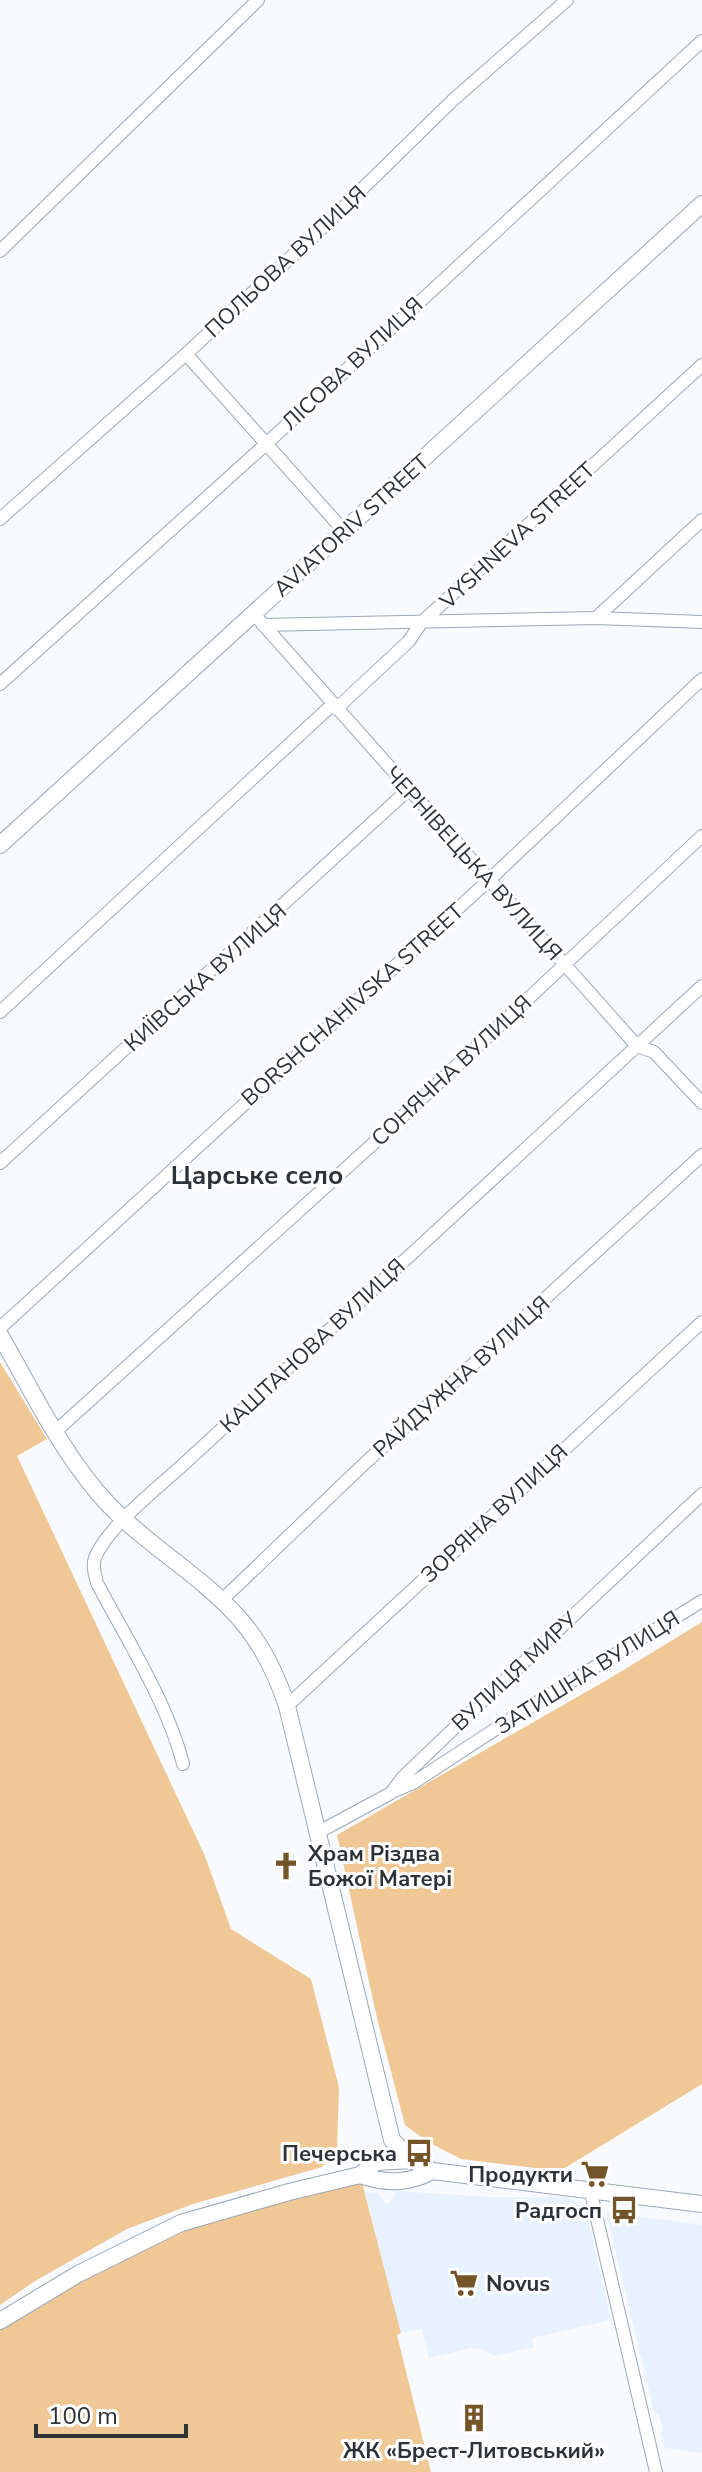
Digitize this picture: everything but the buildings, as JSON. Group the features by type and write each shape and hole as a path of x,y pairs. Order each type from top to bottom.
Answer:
{"main road":[{"name":"AVIATORIV STREET","path":"0,845 258,619 345,532 702,204"},
{"path":"0,1335 86,1477 138,1534 222,1600 266,1656 287,1706 392,2140 418,2167 419,2174 415,2180"},
{"path":"378,2182 372,2168 392,2140"},
{"path":"0,2321 78,2274 181,2223 360,2175 378,2162 412,2160 432,2171 702,2204"},
{"path":"360,2175 378,2182 415,2180 432,2171"}],"street":[{"path":"0,251 258,0"},
{"name":"ПОЛЬОВА ВУЛИЦЯ","path":"0,519 186,354 317,233 453,100 567,0"},
{"name":"ЛІСОВА ВУЛИЦЯ","path":"0,684 266,444 702,41"},
{"path":"186,354 345,532"},
{"name":"VYSHNEVA STREET","path":"0,1012 409,641 421,623 702,365"},
{"path":"596,618 702,520"},
{"path":"258,619 421,623 596,618 702,622"},
{"name":"ЧЕРНІВЕЦЬКА ВУЛИЦЯ","path":"258,619 637,1046 654,1052 702,1103"},
{"name":"BORSHCHAHIVSKA STREET","path":"0,1328 489,880 702,679"},
{"name":"КИЇВСЬКА ВУЛИЦЯ","path":"0,1163 408,790"},
{"name":"СОНЯЧНА ВУЛИЦЯ","path":"56,1431 375,1142 702,836"},
{"name":"КАШТАНОВА ВУЛИЦЯ","path":"183,1764 173,1733 97,1583 95,1559 105,1542 124,1520 702,986"},
{"name":"РАЙДУЖНА ВУЛИЦЯ","path":"222,1600 364,1464 702,1155"},
{"name":"ЗОРЯНА ВУЛИЦЯ","path":"287,1706 702,1322"},
{"name":"ВУЛИЦЯ МИРУ","path":"317,1833 391,1793 403,1777 702,1494"},
{"name":"ЗАТИШНА ВУЛИЦЯ","path":"391,1793 413,1783 702,1601"},
{"path":"590,2189 656,2472"}],"shaded area":[{"path":"0,1362 47,1439 17,1456 205,1856 231,1929 311,1979 339,2087 337,2149 322,2167 193,2204 127,2229 35,2281 0,2305"},
{"path":"702,1622 702,2084 560,2171 461,2159 428,2142 405,2125 377,2018 337,1835"},
{"path":"360,2175 401,2333 397,2335 431,2472 0,2472 0,2321 134,2245"},
{"path":"396,2191 490,2197 566,2197 576,2201 588,2219 611,2320 532,2338 534,2347 495,2356 482,2349 471,2348 429,2358 422,2329 401,2333 365,2192 378,2193 386,2204 390,2203"},
{"path":"606,2212 702,2225 702,2453 665,2448 661,2433 663,2429 659,2415 654,2412"}],"place":[{"name":"Храм Різдва Божої Матері","path":"286,1866"},
{"name":"Печерська","path":"419,2153"},
{"name":"Продукти","path":"595,2174"},
{"name":"Радгосп","path":"624,2210"},
{"name":"Novus","path":"464,2283"},
{"name":"ЖК «Брест-Литовський»","path":"474,2418"}],"district":[{"name":"Царське село","path":"257,1175"}]}
